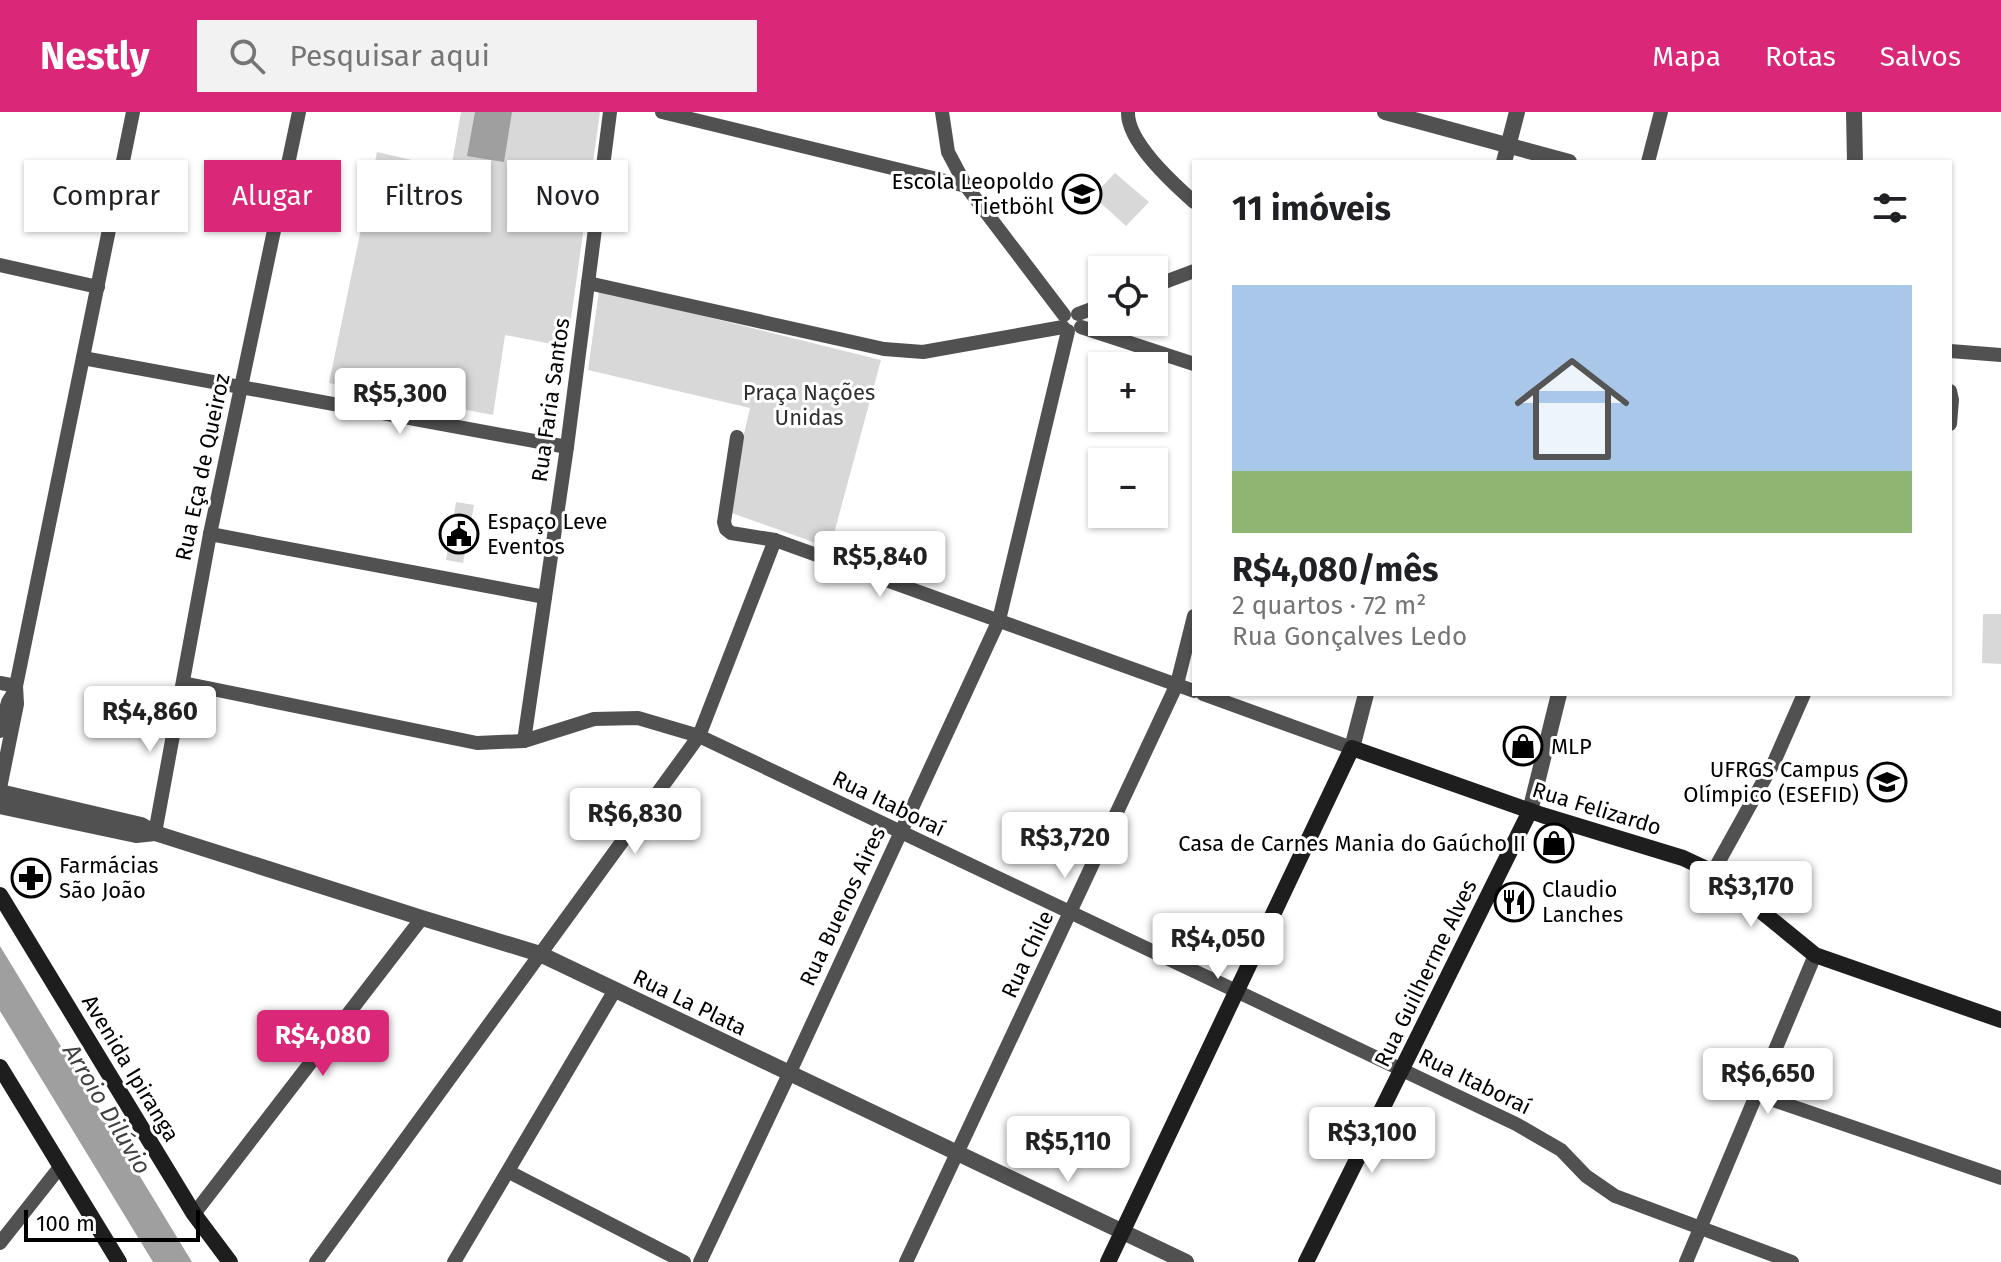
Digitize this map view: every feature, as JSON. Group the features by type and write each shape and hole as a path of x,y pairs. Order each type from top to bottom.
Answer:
{"main road":[{"name":"Rua Felizardo","path":"1352,748 1530,811 1672,854 1713,872 1815,955 2001,1020"},
{"path":"1108,1262 1352,748"},
{"name":"Rua Guilherme Alves","path":"1306,1262 1530,811"},
{"name":"Avenida Ipiranga","path":"0,895 194,1214 230,1262"},
{"path":"0,1067 119,1262"}],"street":[{"path":"0,790 17,704 16,688 133,112"},
{"name":"Rua Eça de Queiroz","path":"155,833 210,534 299,112"},
{"name":"Rua Faria Santos","path":"524,741 567,447 610,112"},
{"path":"662,112 966,186"},
{"path":"942,112 948,152 966,186 1071,323 1192,363"},
{"path":"1128,112 1136,138 1152,161 1192,200"},
{"path":"1385,112 1506,154 1553,160"},
{"path":"1506,154 1517,112"},
{"path":"1649,160 1661,112"},
{"path":"1854,112 1855,160"},
{"path":"0,265 98,287"},
{"path":"1168,281 1192,272"},
{"path":"588,283 884,349 923,352 1071,323 1088,313"},
{"name":"Rua Buenos Aires","path":"700,1262 999,620 1071,323"},
{"path":"1952,351 2001,355"},
{"path":"83,358 567,447"},
{"path":"737,437 724,522 731,533 775,540 1192,690"},
{"path":"210,534 545,597"},
{"path":"316,1262 699,736 775,540"},
{"name":"Rua Chile","path":"906,1262 1177,684 1192,624"},
{"path":"0,683 16,688"},
{"name":"Rua Itaboraí","path":"183,683 477,743 524,741 594,719 638,718 699,736 1516,1124 1561,1150 1586,1176 1615,1196 1792,1262"},
{"path":"0,731 8,702 16,688"},
{"name":"Rua Felizardo","path":"1209,696 1352,748"},
{"path":"1352,748 1365,696"},
{"name":"Rua Guilherme Alves","path":"1530,811 1559,696"},
{"path":"1713,872 1774,762 1803,696"},
{"name":"Rua La Plata","path":"0,790 141,825 155,833 540,954 1186,1262"},
{"name":"Rua La Plata","path":"0,806 136,835 155,833"},
{"path":"194,1214 422,918"},
{"path":"1686,1262 1815,955"},
{"path":"454,1262 615,990"},
{"path":"1756,1094 2001,1178"},
{"path":"0,1243 60,1167"},
{"path":"509,1172 684,1262"}],"green space":[{"path":"461,112 600,112 593,160 507,160 507,232 583,232 567,347 505,335 493,415 329,383 360,232 491,232 491,160 453,160"},
{"path":"377,152 412,160 375,160"},
{"path":"1115,173 1149,202 1126,226 1093,196"},
{"name":"Praça Nações Unidas","path":"599,290 881,360 830,548 726,511 750,408 588,370"},
{"name":"Espaço Leve Eventos","path":"456,502 474,505 463,563 446,560"},
{"path":"1983,614 2001,614 2001,664 1982,663"}],"shaded area":[{"path":"475,112 512,112 504,162 467,156"},
{"name":"Arroio Dilúvio","path":"0,946 192,1262 153,1262 0,1011"}],"place":[{"name":"Escola Leopoldo Tietböhl","path":"1082,194"},
{"name":"Espaço Leve Eventos","path":"459,534"},
{"name":"MLP","path":"1523,746"},
{"name":"UFRGS Campus Olímpico (ESEFID)","path":"1887,782"},
{"name":"Casa de Carnes Mania do Gaúcho II","path":"1554,843"},
{"name":"Farmácias São João","path":"31,878"},
{"name":"Claudio Lanches","path":"1514,902"}]}
